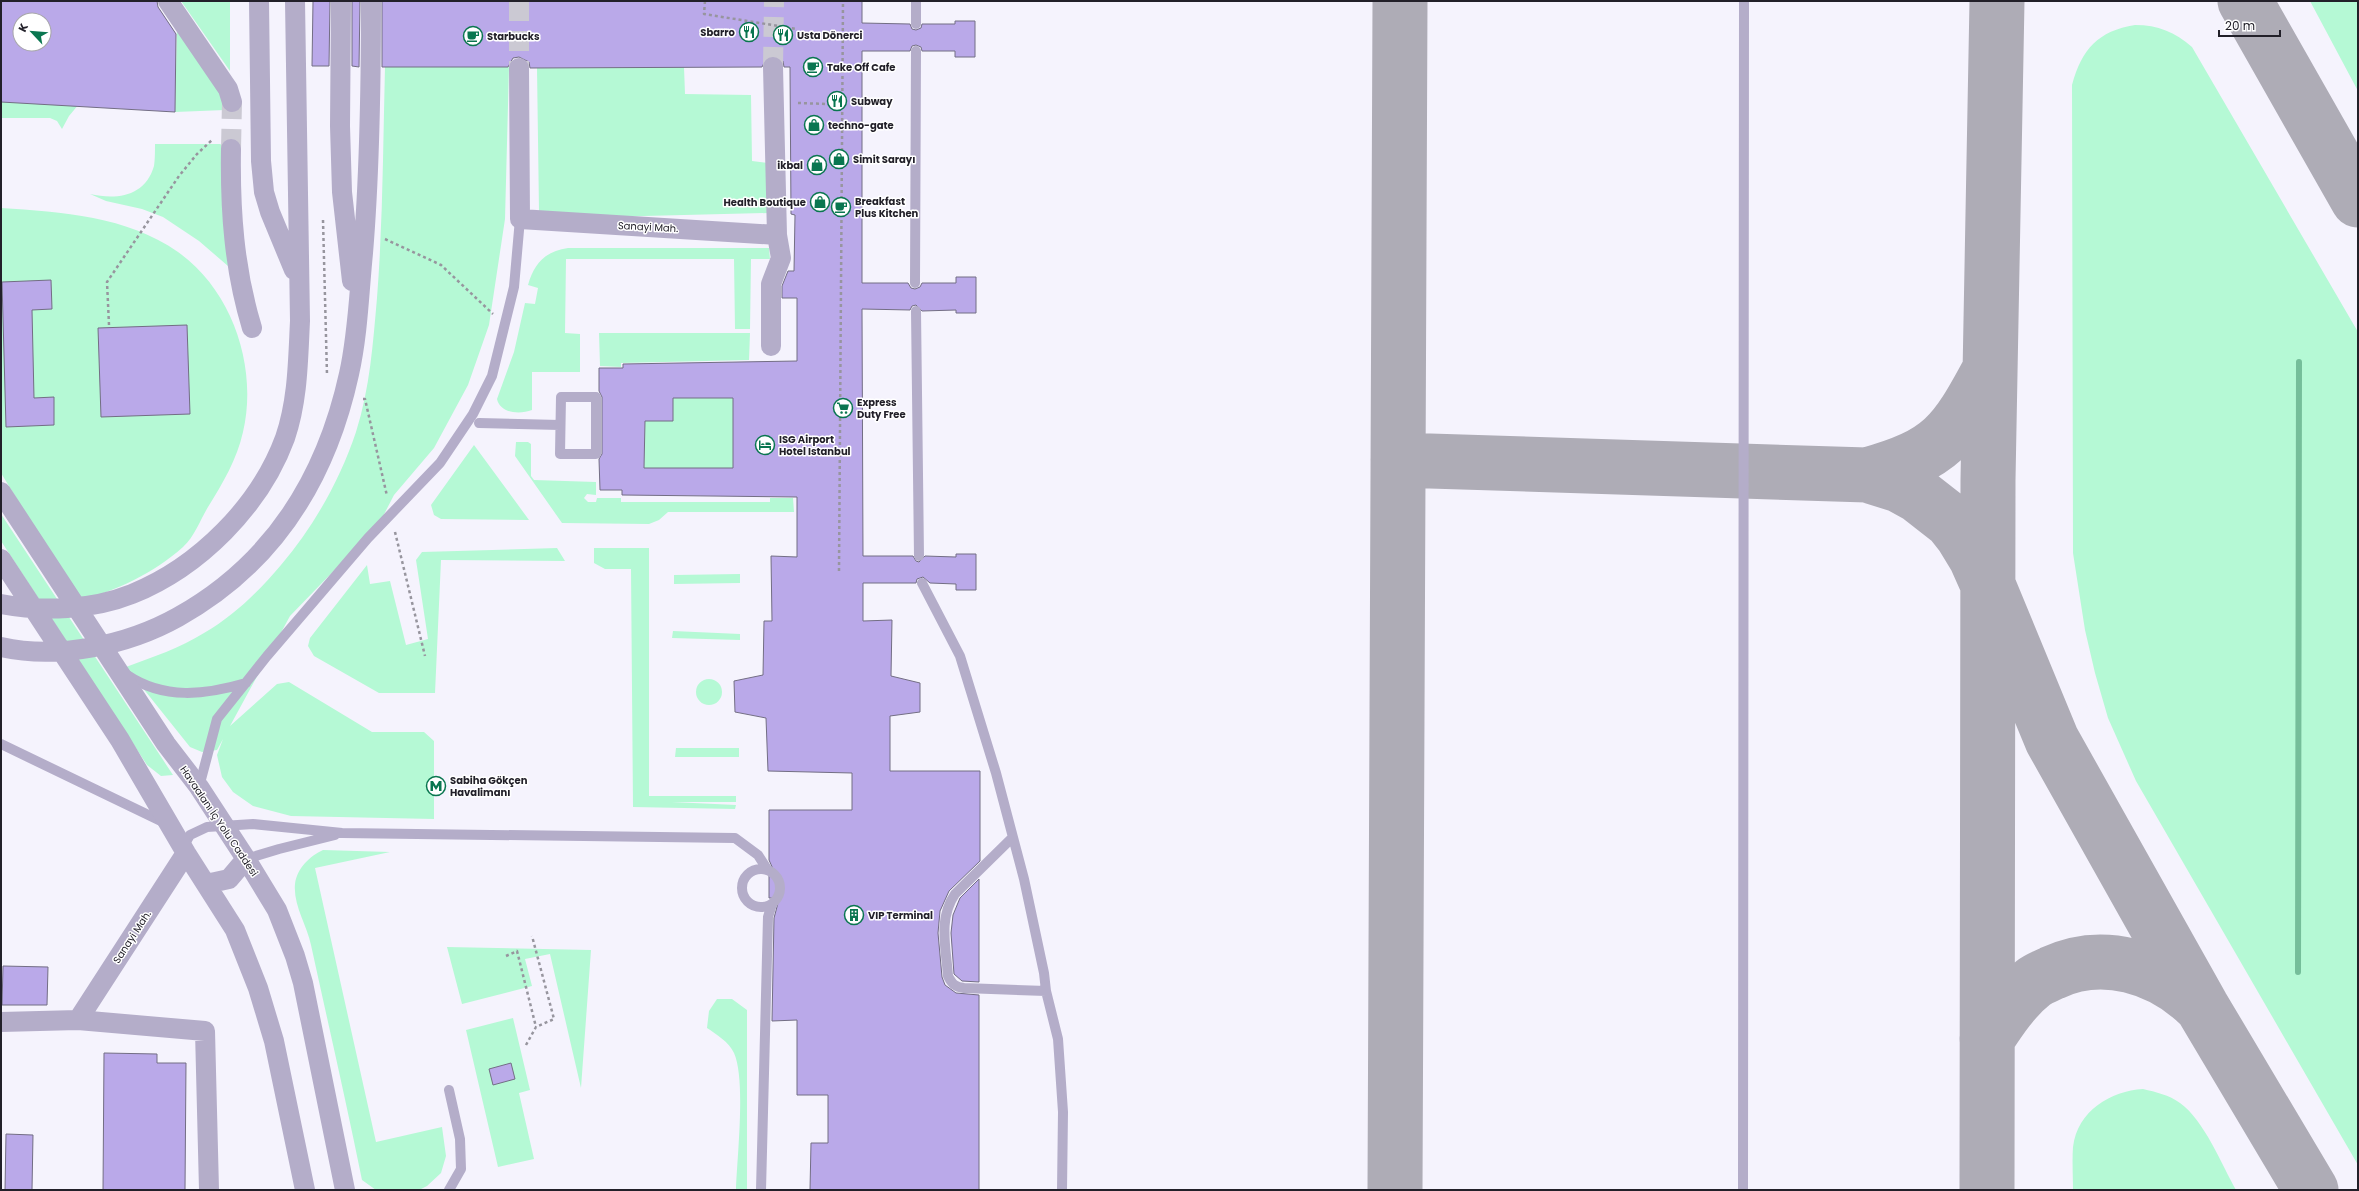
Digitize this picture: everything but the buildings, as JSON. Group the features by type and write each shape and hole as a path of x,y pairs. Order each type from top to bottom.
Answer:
{"street":[{"path":"168,1 228,89 232,102"},
{"path":"259,1 261,161 264,192 270,212 299,281"},
{"path":"1,604 45,609 113,600 150,586 211,543 235,518 258,489 273,465 285,438 292,411 298,371 299,281 296,1"},
{"path":"341,1 340,126 342,192 356,324"},
{"path":"1,647 59,650 89,647 130,638 171,621 196,607 224,588 249,566 273,541 293,515 322,458 350,373 365,225 372,90 371,1"},
{"path":"771,346 771,284 781,258 777,235 773,67"},
{"path":"519,68 520,219"},
{"path":"231,149 231,203 234,245 243,297 252,328"},
{"name":"Sanayi Mah.","path":"520,219 777,235"},
{"name":"Havaalanı İç Yolu Caddesi","path":"1,492 166,744 199,787 225,826 277,910 295,956 303,983 345,1190"},
{"path":"1,559 120,740 184,850 235,930 266,1011 274,1041 305,1190"},
{"name":"Sanayi Mah.","path":"78,1020 184,850"},
{"path":"206,884 229,879 246,860"},
{"path":"1,1022 78,1020 205,1031 209,1190"}],"lane":[{"path":"916,1 916,24"},
{"path":"1742,1190 1744,1"},
{"path":"915,283 916,51"},
{"path":"199,787 217,719 368,538 440,463 473,414 492,376 505,325 514,287 520,219"},
{"path":"916,311 919,556"},
{"path":"561,396 596,397 596,454 560,454 560,425 561,396"},
{"path":"479,423 560,425"},
{"path":"922,583 960,656 994,766 1024,879 1044,973 1046,991 1058,1039 1063,1112 1062,1190"},
{"path":"116,668 139,683 176,694 216,692 246,683"},
{"path":"1,744 170,826"},
{"path":"184,850 190,835 206,827 253,824 342,833 735,838 758,855 767,869 774,873 780,880 778,898 772,904 764,907 756,907 743,897 741,889 747,874 754,869 767,869"},
{"path":"246,860 278,849 342,833"},
{"path":"1012,838 955,894 948,904 944,918 948,976 951,983 964,988 1046,991"},
{"path":"761,1190 768,917 772,904"},
{"path":"449,1090 460,1138 461,1169 449,1190"}],"path":[{"path":"706,1 704,14 797,29"},
{"path":"839,571 843,1"},
{"path":"798,103 828,104"},
{"path":"109,326 107,282 179,176 197,154"},
{"path":"323,217 327,378"},
{"path":"378,236 441,265 505,325"},
{"path":"413,612 425,656"},
{"path":"526,1045 536,1027 554,1019 532,936"},
{"path":"506,956 517,952 536,1027"}],"green space":[{"path":"181,1 230,1 230,71"},
{"path":"2310,1 2358,1 2358,91"},
{"path":"2135,25 2151,26 2166,30 2173,33 2192,47 2358,332 2358,1165 2136,781 2108,718 2085,630 2073,553 2072,85 2081,61 2093,44 2101,37 2111,32"},
{"path":"177,28 224,98 225,110 175,112"},
{"path":"385,67 509,67 505,219 489,325 468,385 434,448 394,495 379,524 290,616 230,726 277,684 289,682 372,732 424,732 434,741 434,819 291,816 253,806 233,792 222,777 217,755 223,739 217,750 202,752 190,747 126,667 166,652 195,638 226,619 246,602 273,575 304,535 325,502 350,450 365,399 377,298"},
{"path":"684,67 685,94 751,95 752,161 768,163 769,213 564,218 539,211 537,68"},
{"path":"1,96 79,104 69,116 62,129 57,121 50,118 1,118"},
{"path":"155,144 220,144 224,146 230,264 228,266 199,241 163,217 142,209 106,201 90,194 110,197 128,194 137,190 150,176 154,166"},
{"path":"1,208 70,214 116,223 137,230 178,252 197,268 227,309 237,333 244,357 247,382 247,407 243,432 229,471 191,538 171,557 147,573 107,592 79,601 1,473"},
{"path":"568,248 769,248 770,259 751,259 750,329 735,329 734,259 566,259 565,333 580,334 580,372 532,372 532,410 527,412 511,412 502,407 497,399 514,352 525,303 535,304 538,288 528,285 530,278 537,265 547,255"},
{"path":"599,333 750,333 749,360 621,363 621,367 600,366"},
{"path":"673,398 733,398 733,468 644,468 645,421 673,421"},
{"path":"516,442 528,442 531,444 531,476 534,480 596,482 596,495 587,494 584,498 588,502 596,502 597,498 621,498 621,502 770,502 770,498 793,498 794,512 668,512 659,520 649,524 562,523 515,456"},
{"path":"474,445 529,520 441,519 434,515 431,505"},
{"path":"1,514 173,775 161,776 147,765 1,541"},
{"path":"557,548 565,561 441,560 435,693 379,693 314,656 308,646 310,638 367,565 370,584 390,581 406,645 428,639 416,560 422,552"},
{"path":"594,548 649,548 649,796 736,796 736,802 672,802 736,805 735,809 633,807 631,569 605,569 594,563"},
{"path":"740,574 740,583 674,584 674,575"},
{"path":"673,631 740,634 740,640 672,638"},
{"path":"709,679 718,683 722,692 718,701 709,705 700,701 696,692 700,683"},
{"path":"676,748 739,748 739,757 675,757"},
{"path":"323,850 390,852 315,868 376,1142 442,1127 446,1156 441,1173 427,1186 419,1190 376,1190 362,1180 311,945 298,907 295,892 296,878 301,868 309,859"},
{"path":"447,947 591,950 581,1088 550,954 525,959 532,986 462,1004"},
{"path":"717,999 732,999 747,1010 747,1190 736,1190 740,1119 740,1081 738,1065 734,1053 729,1045 707,1028 709,1011"},
{"path":"513,1018 530,1090 519,1093 534,1159 498,1167 466,1030"},
{"path":"2143,1089 2171,1098 2180,1103 2189,1111 2205,1131 2236,1190 2073,1190 2073,1147 2076,1134 2081,1123 2088,1113 2108,1099 2119,1094"}],"waterway":[{"path":"2298,972 2299,362"}],"taxiway":[{"path":"1395,1190 1400,1"},
{"path":"1987,1190 1988,480 1997,1"},
{"path":"2245,1 2358,200"},
{"path":"1867,475 1913,459 1929,450 1943,439 1966,411 1990,369"},
{"path":"1398,460 1867,475 1899,485 1919,496 1951,521 1962,535 1976,558 2052,740 2202,1007 2311,1190"},
{"path":"1987,1039 2002,1016 2026,989 2040,979 2071,966 2091,963 2111,963 2130,966 2167,980 2184,991 2199,1004"}],"tunnel":[{"path":"519,1 519,68"},
{"path":"773,67 774,1"},
{"path":"231,149 232,102"}],"place":[{"name":"Sbarro","path":"749,32"},
{"name":"Usta Dönerci","path":"783,35"},
{"name":"Starbucks","path":"473,36"},
{"name":"Take Off Cafe","path":"813,67"},
{"name":"Subway","path":"837,101"},
{"name":"techno-gate","path":"814,125"},
{"name":"Simit Sarayı","path":"839,159"},
{"name":"ikbal","path":"817,165"},
{"name":"Health Boutique","path":"820,202"},
{"name":"Breakfast Plus Kitchen","path":"841,207"},
{"name":"Express Duty Free","path":"843,408"},
{"name":"ISG Airport Hotel Istanbul","path":"765,445"},
{"name":"Sabiha Gökçen Havalimanı","path":"436,786"},
{"name":"VIP Terminal","path":"854,915"}]}
